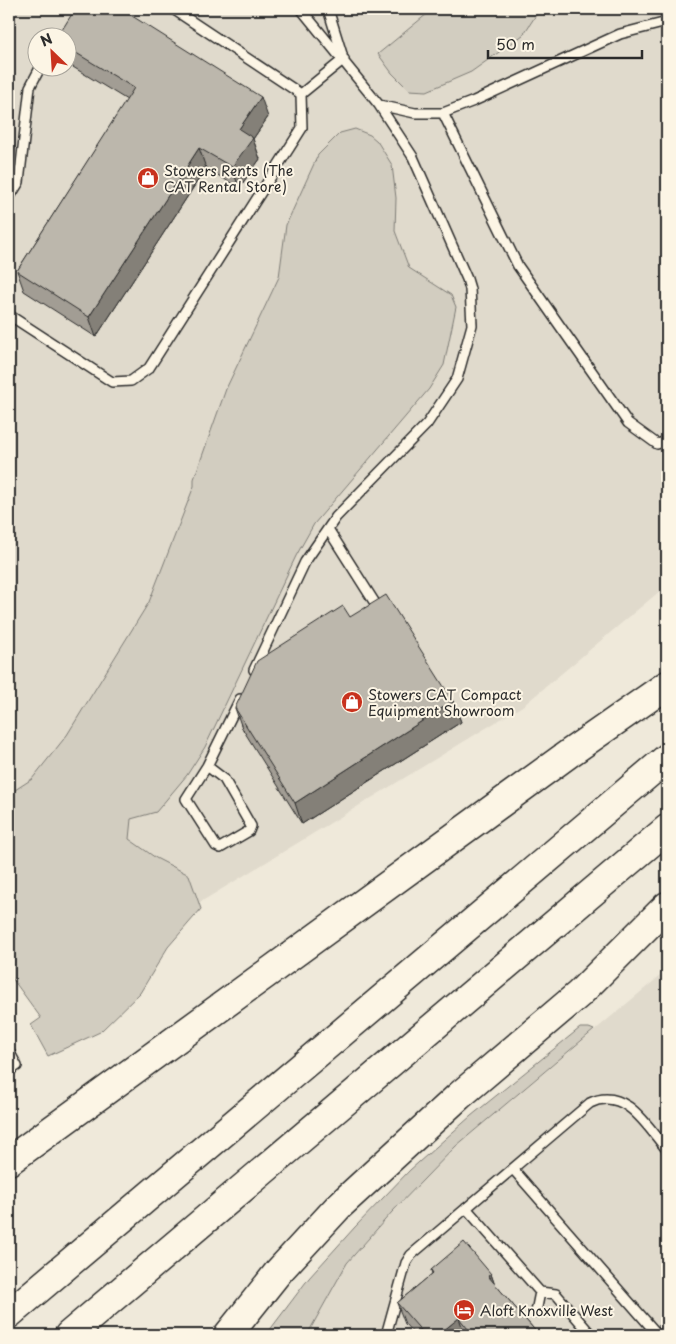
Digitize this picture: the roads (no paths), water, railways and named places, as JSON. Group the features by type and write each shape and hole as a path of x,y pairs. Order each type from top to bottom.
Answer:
{"highway":[{"path":"9,1161 555,764 667,685"},
{"path":"9,1314 667,758"},
{"path":"69,1335 667,829"},
{"path":"228,1335 279,1271 339,1206 459,1096 579,994 667,906"}],"lane":[{"path":"173,9 301,94"},
{"path":"250,678 305,562 336,517 427,424 457,379 472,325 470,289 467,279 413,157 379,105 301,9"},
{"path":"328,9 344,60"},
{"path":"379,105 415,113 443,113 474,101 620,34 667,22"},
{"path":"301,94 344,60"},
{"path":"9,198 19,182 30,87 35,78"},
{"path":"9,316 112,382 131,381 149,368 302,128 301,94"},
{"path":"443,113 518,266 628,423 657,444 667,441"},
{"path":"328,529 384,617"},
{"path":"207,766 224,779 251,826 249,831 220,848 216,846 186,798 207,766 246,686"},
{"path":"9,1051 17,1066 9,1071"},
{"path":"386,1335 406,1264 411,1255 590,1104 600,1099 613,1099 626,1104 642,1119 667,1150"},
{"path":"514,1169 658,1335"},
{"path":"466,1208 540,1292 556,1294 590,1335"},
{"path":"536,1312 540,1292"}],"place":[{"name":"Stowers Rents (The CAT Rental Store)","path":"148,178"},
{"name":"Stowers CAT Compact Equipment Showroom","path":"352,702"},
{"name":"Aloft Knoxville West","path":"464,1310"}]}
